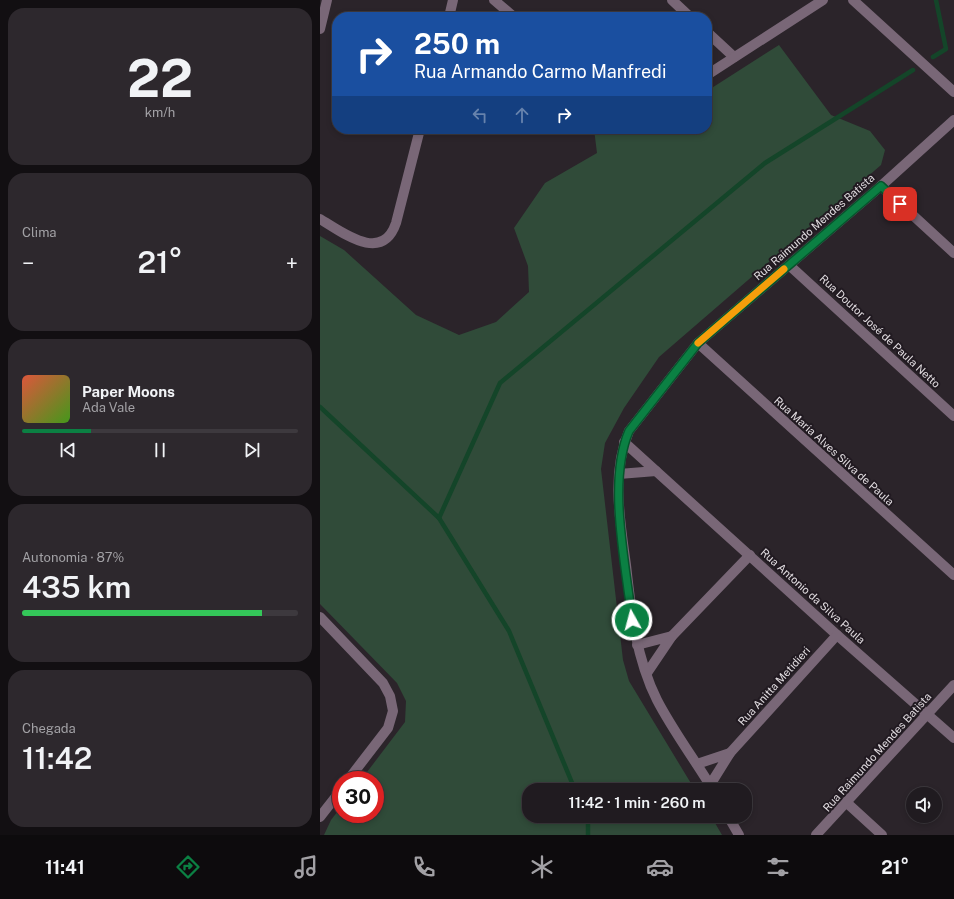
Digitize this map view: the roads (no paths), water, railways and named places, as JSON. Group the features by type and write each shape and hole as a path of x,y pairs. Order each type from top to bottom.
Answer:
{"street":[{"path":"320,29 327,0"},
{"path":"450,12 453,0"},
{"path":"494,0 508,12"},
{"path":"672,0 685,12"},
{"path":"712,72 823,0"},
{"path":"853,0 954,92"},
{"path":"712,37 734,57"},
{"name":"Rua Raimundo Mendes Batista","path":"709,783 657,700 637,645 618,504 619,474 624,442 629,431 698,343 881,186 954,120"},
{"path":"320,219 354,239 364,243 373,244 388,236 394,229 419,134"},
{"path":"881,186 954,253"},
{"name":"Rua Doutor José de Paula Netto","path":"789,265 954,416"},
{"name":"Rua Maria Alves Silva de Paula","path":"698,343 954,575"},
{"name":"Rua Antonio da Silva Paula","path":"624,442 837,635 954,738"},
{"path":"619,474 656,471"},
{"path":"647,673 672,636 750,555"},
{"path":"321,621 383,683 390,696 393,711 388,728 355,771"},
{"name":"Rua Anitta Metidieri","path":"714,783 730,753 837,635"},
{"path":"637,645 672,636"},
{"name":"Rua Raimundo Mendes Batista","path":"816,835 954,685"},
{"name":"Rua Anitta Metidieri","path":"697,764 730,753"},
{"path":"320,817 332,802"},
{"path":"846,803 882,835"},
{"path":"732,823 739,835"}],"waterway":[{"path":"933,57 946,49 936,0"},
{"path":"439,518 500,383 765,163 913,70"},
{"path":"320,407 439,518 509,631 572,783"},
{"path":"588,823 588,835"}]}
